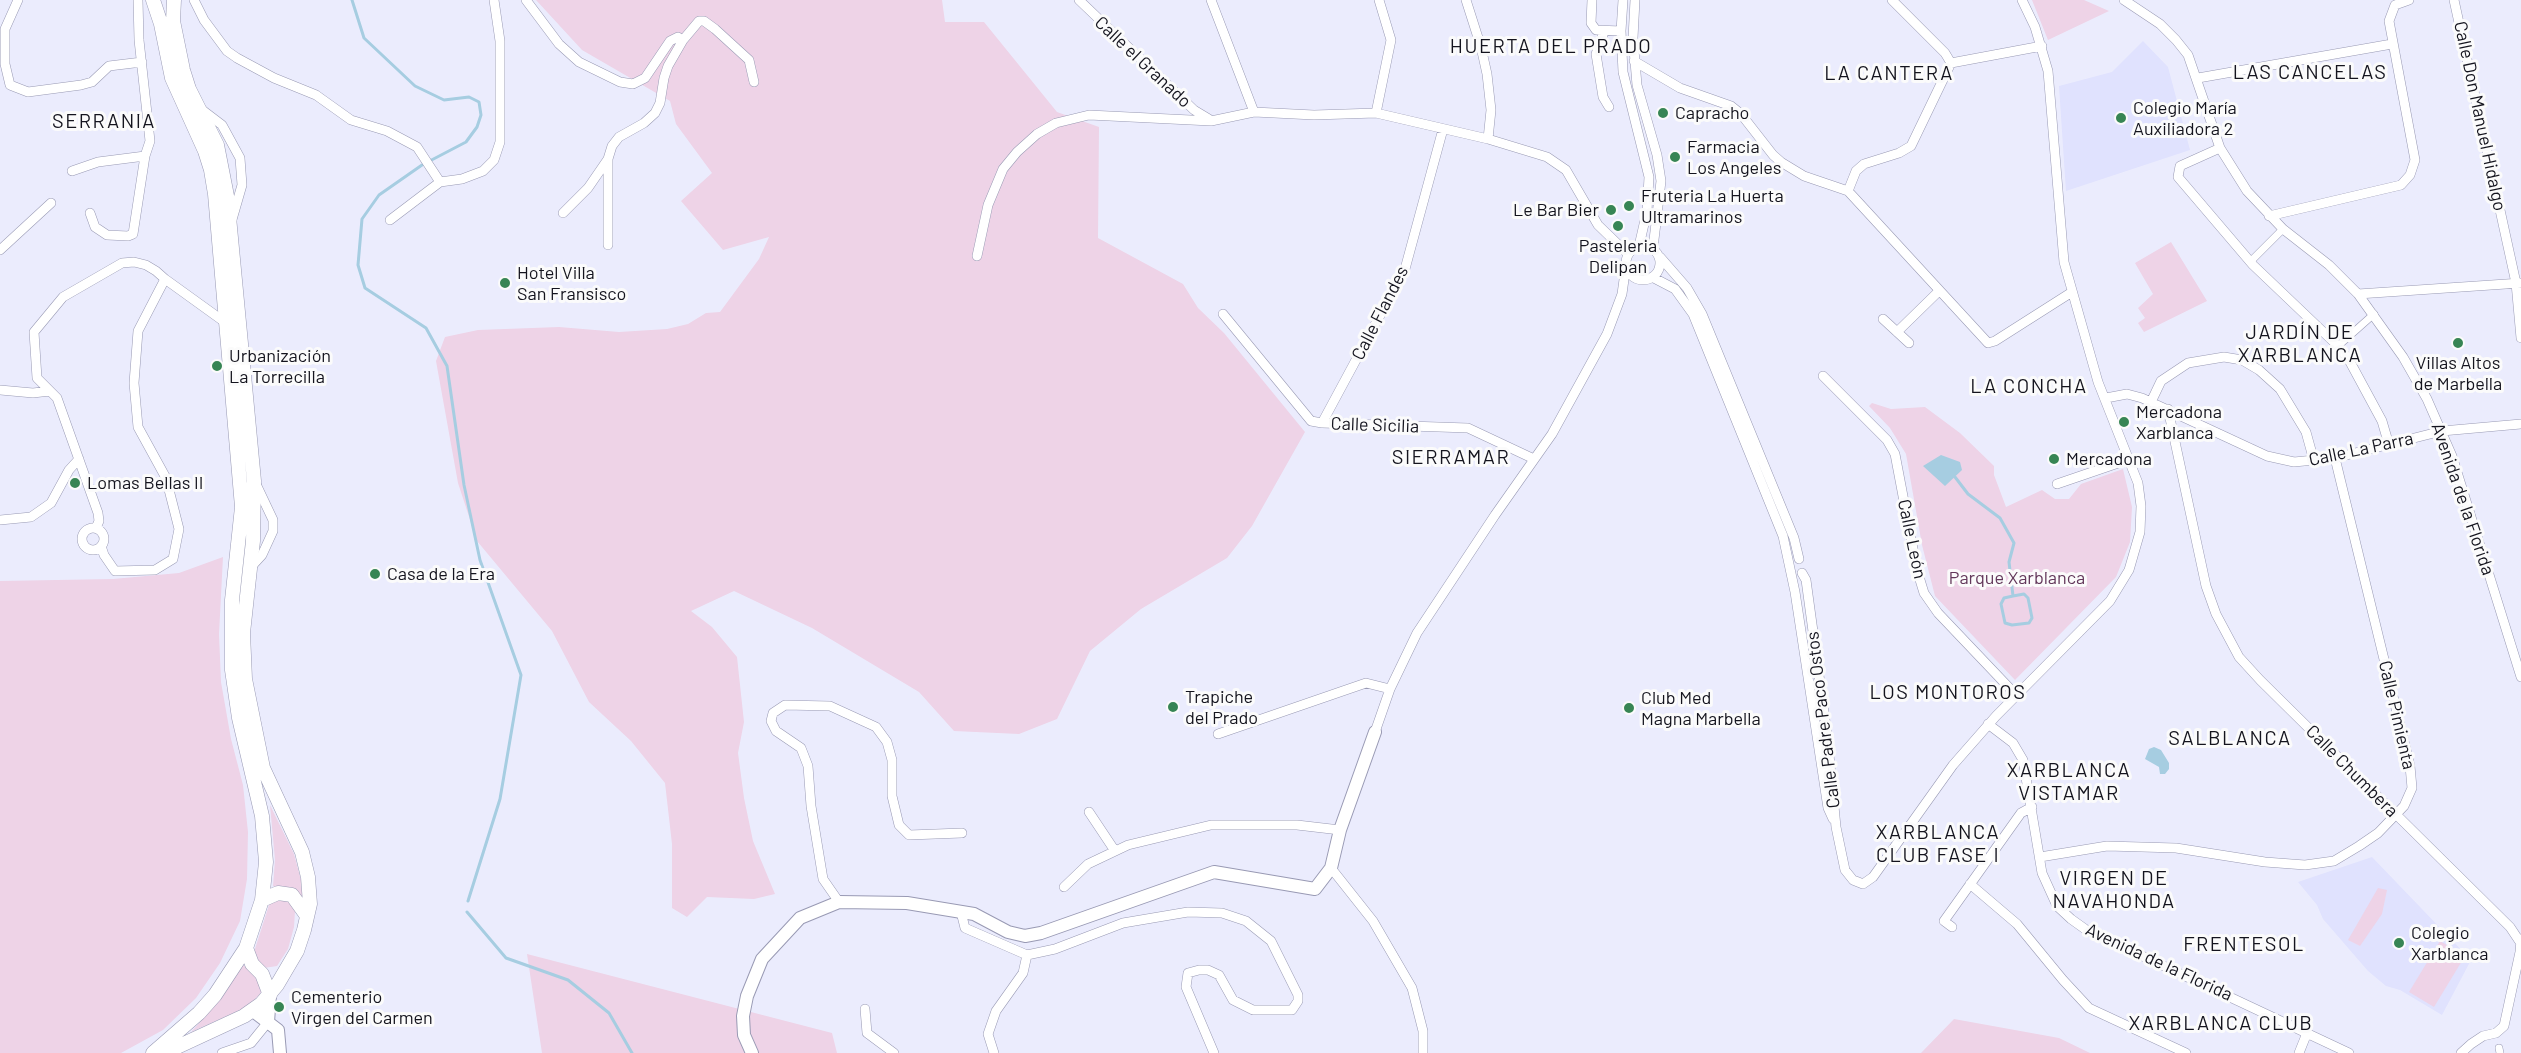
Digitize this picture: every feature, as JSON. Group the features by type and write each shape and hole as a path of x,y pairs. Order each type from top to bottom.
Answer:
{"main road":[{"path":"153,0 161,24 172,78 203,144 211,170 242,507 232,600 232,670 239,718 262,816 266,862 262,900 246,948 215,995 200,1013 153,1053"},
{"path":"164,1053 253,1011 270,995 287,970 304,930 310,889 306,868 263,768 244,679 243,633 255,516 254,482 230,228 220,153 189,89 180,61 173,21 174,0"},
{"path":"262,900 278,893 292,896 307,916"},
{"path":"246,948 252,964 262,974 270,995"},
{"path":"262,974 287,970"}],"street":[{"path":"18,0 5,29 5,64 10,85 28,92 81,85 92,82 109,66 142,62"},
{"path":"90,213 95,227 107,235 128,236 133,234 145,156 150,141 138,0"},
{"path":"194,0 204,20 227,51 274,78 316,95 351,120 387,131 417,147 440,182"},
{"path":"390,220 440,182 462,179 483,171 494,160 500,142 500,41 494,0"},
{"path":"526,0 559,44 579,62 620,82 633,84 645,78 670,41 678,38 683,40"},
{"name":"Calle el Granado","path":"1079,0 1194,110 1211,121"},
{"path":"1210,0 1254,112"},
{"path":"1376,113 1391,40 1379,0"},
{"path":"1466,0 1481,46 1487,74 1491,110 1488,139"},
{"path":"1592,0 1591,23 1596,30 1621,31"},
{"path":"752,1053 744,1035 743,1016 747,996 762,959 800,918 839,902 908,903 974,914 1008,932 1024,936 1041,933 1214,872 1315,889 1331,868 1340,830 1390,688 1417,633 1552,434 1607,334 1622,294 1628,254 1639,246 1647,211 1649,177 1626,86 1621,31 1623,0"},
{"path":"1635,0 1632,39 1634,61 1640,100 1660,175 1659,209 1653,248"},
{"path":"1892,0 1945,53 1951,63"},
{"path":"1836,827 1848,876 1858,883 1868,882 1953,765 1988,724 2110,601 2129,570 2140,532 2141,506 2138,483 2098,382 2064,262 2049,82 2042,46 2022,0"},
{"name":"Avenida de la Florida","path":"2124,0 2137,3 2176,40 2188,55 2198,78 2220,148 2238,178 2269,216 2329,265 2358,294 2414,375 2442,431 2521,677"},
{"path":"2269,216 2401,185 2410,175 2415,160 2389,21 2395,4 2409,0"},
{"name":"Calle Don Manuel Hidalgo","path":"2454,0 2519,283 2521,338"},
{"path":"608,245 608,159 612,146 618,137 644,123 655,113 660,104 668,66 683,40 699,21 704,21 749,60 754,82"},
{"path":"1604,32 1596,54 1603,97 1609,107"},
{"path":"2198,78 2392,44"},
{"path":"1951,63 2042,46"},
{"path":"1634,61 1680,88 1731,106 1741,114 1780,162 1804,176 1848,191 1978,333 1991,343 2072,292"},
{"path":"1848,191 1856,171 1864,164 1899,153 1911,146 1951,63"},
{"path":"977,256 988,205 996,183 1017,152 1037,134 1056,123 1089,115 1211,121 1254,112 1314,115 1376,113 1488,139 1547,157 1566,170 1598,225 1628,254"},
{"name":"Calle Flandes","path":"1322,423 1405,269 1443,129"},
{"path":"2220,148 2180,166 2178,177 2250,262 2338,346 2349,360 2382,421 2389,445"},
{"path":"72,171 98,162 145,156"},
{"path":"563,213 588,188 608,159"},
{"path":"0,250 51,203"},
{"path":"2250,262 2283,229"},
{"path":"1639,246 1653,248 1687,288 1702,314 1794,538 1794,560 1788,568 1792,574 1802,573 1804,565 1794,560 1783,536 1696,320 1675,290 1652,277"},
{"path":"1622,294 1641,280 1652,277 1659,269 1660,257"},
{"path":"96,528 99,521 98,513 57,398 37,378 34,332 63,297 122,263 134,262 156,271 226,323"},
{"path":"1626,265 1631,275 1641,280"},
{"path":"96,528 104,536 101,546 115,571 155,570 173,559 179,529 166,478 138,427 134,382 138,331 165,279"},
{"path":"2358,294 2519,283"},
{"path":"1897,332 1939,291"},
{"name":"Calle Sicilia","path":"1223,314 1311,421 1468,428 1534,459"},
{"path":"2338,346 2374,314"},
{"path":"1883,318 1909,343"},
{"path":"2151,402 2161,381 2188,363 2224,357 2242,360 2259,370 2280,389 2306,432 2314,461"},
{"name":"Calle León","path":"1823,376 1887,440 1895,454 1917,570 1924,593 1938,613 2016,695"},
{"path":"0,390 33,393 50,391"},
{"name":"Calle La Parra","path":"2106,398 2127,394 2151,402 2267,456 2294,462 2335,458 2442,431 2521,424"},
{"name":"Calle Chumbera","path":"2168,409 2206,586 2230,643 2254,675 2396,815 2515,925 2520,941"},
{"name":"Calle Pimienta","path":"2040,857 2107,846 2176,848 2265,862 2305,865 2334,861 2378,833 2396,815 2409,797 2412,788 2410,766 2335,458"},
{"path":"0,520 31,517 51,503 69,470 79,459"},
{"path":"2057,484 2130,459"},
{"path":"64,482 73,475 84,480 88,485"},
{"path":"96,528 85,531 82,542 91,549 101,546"},
{"name":"Calle Padre Paco Ostos","path":"1802,573 1806,580 1827,734 1836,827"},
{"name":"Calle Padre Paco Ostos","path":"1792,574 1824,787 1828,808 1836,827"},
{"path":"1218,734 1366,683 1390,688"},
{"path":"839,902 823,879 811,806 808,766 801,748 776,731 771,721 773,712 785,705 830,706 876,727 887,742 892,760 892,796 899,825 909,835 963,833"},
{"name":"Avenida de la Florida","path":"1988,724 2019,750 2026,770 2042,873 2057,906 2071,919 2085,928 2349,1053"},
{"path":"1952,927 1944,921 2020,813 2032,807"},
{"path":"1089,812 1115,851"},
{"path":"1064,887 1088,864 1128,845 1211,825 1297,825 1340,830"},
{"path":"1331,868 1373,921 1412,988 1423,1031 1423,1053"},
{"path":"1970,884 2017,924 2089,1008 2186,1053"},
{"path":"961,912 965,928 1027,955 1054,949 1123,923 1188,912 1222,913 1246,921 1271,941 1293,982 1298,1001 1292,1010 1253,1010 1233,1000 1219,975 1208,970 1188,973 1186,987 1214,1053"},
{"path":"2461,1053 2483,1036 2496,1033 2504,1026 2520,952 2520,941"},
{"path":"994,1053 988,1034 996,1011 1023,973 1027,955"},
{"path":"222,1053 251,1043 268,1022 270,995"},
{"path":"865,1009 867,1033 894,1053"},
{"path":"253,1011 278,1030 280,1053"},
{"path":"2299,1053 2307,1034"}],"shaded area":[{"name":"Colegio María Auxiliadora 2","path":"2143,41 2168,67 2190,150 2066,191 2059,86 2112,72"},
{"path":"1941,455 1960,462 1962,470 1945,486 1923,466"},
{"path":"2154,747 2161,750 2169,763 2169,769 2165,774 2160,774 2159,767 2145,759 2149,749"},
{"name":"Colegio Xarblanca","path":"2372,857 2471,960 2442,1015 2400,990 2386,986 2368,971 2323,919 2317,905 2298,882"}],"green space":[{"path":"536,0 942,0 945,22 984,22 1057,112 1099,127 1098,238 1183,284 1198,308 1224,333 1305,432 1252,526 1227,558 1141,609 1090,651 1057,719 1019,734 954,731 919,692 812,628 734,591 691,611 712,627 737,657 744,722 738,753 744,798 753,841 775,894 754,899 707,897 687,917 672,908 672,844 665,783 631,741 589,702 552,631 477,541 458,483 436,361 445,337 478,330 559,327 619,332 667,329 688,324 706,313 720,312 759,259 769,237 723,250 681,201 712,173 676,124 670,101 582,50"},
{"path":"2032,0 2084,0 2109,11 2048,40"},
{"path":"2171,242 2207,301 2144,332 2138,323 2145,318 2138,308 2153,294 2135,263"},
{"name":"Parque Xarblanca","path":"1872,403 1891,409 1925,407 1960,433 1994,466 1994,475 2006,507 2042,490 2055,499 2069,499 2081,484 2123,469 2132,507 2130,542 2116,577 2015,680 1935,596 1922,545 1906,454 1890,428 1869,406"},
{"path":"223,557 219,634 221,682 231,739 243,785 248,832 247,879 240,921 220,963 196,998 163,1030 121,1053 0,1053 0,581 113,579 179,573"},
{"path":"270,805 294,854 303,897 273,886 275,860"},
{"path":"2378,888 2387,890 2382,914 2360,946 2348,940"},
{"path":"276,898 287,899 295,911 294,927 288,949 277,966 264,968 259,966 254,952 269,905"},
{"path":"2440,941 2465,956 2434,1007 2409,992"},
{"path":"527,954 832,1033 837,1053 542,1053"},
{"path":"243,965 254,973 262,990 260,994 249,1005 191,1032 219,1001"},
{"path":"1954,1019 2059,1038 2090,1053 1921,1053"}],"waterway":[{"path":"352,0 364,38 415,86 444,100 469,97 479,102 481,115 477,127 466,142 422,165 379,195 362,219 358,265 365,288 426,328 447,366 464,485 480,560 521,675 500,799 468,901"},
{"path":"1955,477 1968,494 2000,518 2014,543 2009,562 2013,596 2004,598 2001,604 2005,623 2012,625 2029,623 2032,618 2028,598 2024,594 2013,596"},
{"path":"467,912 506,958 568,980 609,1013 632,1053"}],"place":[{"name":"Capracho","path":"1663,113"},
{"name":"Colegio María Auxiliadora 2","path":"2121,118"},
{"name":"Farmacia Los Angeles","path":"1675,157"},
{"name":"Fruteria La Huerta Ultramarinos","path":"1629,206"},
{"name":"Le Bar Bier","path":"1611,210"},
{"name":"Pasteleria Delipan","path":"1618,226"},
{"name":"Hotel Villa San Fransisco","path":"505,283"},
{"name":"Villas Altos de Marbella","path":"2458,343"},
{"name":"Urbanización La Torrecilla","path":"217,366"},
{"name":"Mercadona Xarblanca","path":"2124,422"},
{"name":"Mercadona","path":"2054,459"},
{"name":"Lomas Bellas II","path":"75,483"},
{"name":"Casa de la Era","path":"375,574"},
{"name":"Trapiche del Prado","path":"1173,707"},
{"name":"Club Med Magna Marbella","path":"1629,708"},
{"name":"Colegio Xarblanca","path":"2399,943"},
{"name":"Cementerio Virgen del Carmen","path":"279,1007"}],"district":[{"name":"HUERTA DEL PRADO","path":"1551,46"},
{"name":"LAS CANCELAS","path":"2310,72"},
{"name":"LA CANTERA","path":"1889,73"},
{"name":"SERRANIA","path":"104,121"},
{"name":"JARDÍN DE XARBLANCA","path":"2300,344"},
{"name":"LA CONCHA","path":"2029,386"},
{"name":"SIERRAMAR","path":"1451,457"},
{"name":"LOS MONTOROS","path":"1948,692"},
{"name":"SALBLANCA","path":"2230,738"},
{"name":"XARBLANCA VISTAMAR","path":"2069,782"},
{"name":"XARBLANCA CLUB FASE I","path":"1938,844"},
{"name":"VIRGEN DE NAVAHONDA","path":"2114,890"},
{"name":"FRENTESOL","path":"2244,944"},
{"name":"XARBLANCA CLUB","path":"2221,1023"}]}
